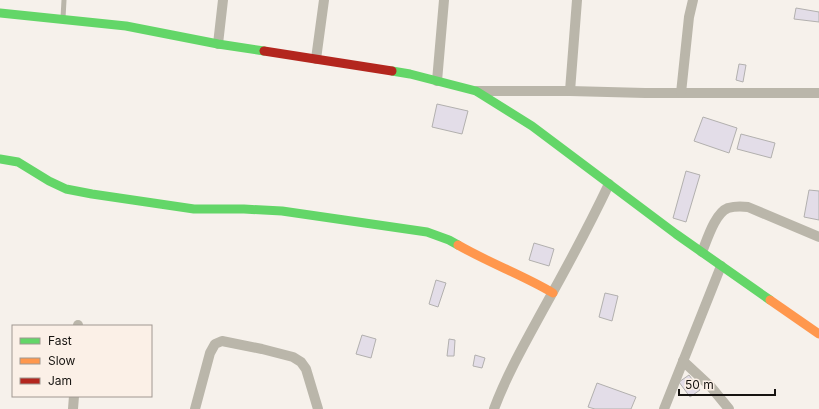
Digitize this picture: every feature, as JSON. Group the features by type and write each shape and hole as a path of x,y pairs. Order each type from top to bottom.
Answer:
{"street":[{"path":"218,44 223,0"},
{"path":"316,59 324,0"},
{"path":"437,81 444,0"},
{"path":"570,91 577,0"},
{"path":"681,93 689,17 693,0"},
{"path":"0,13 126,26 218,44 410,74 476,91 819,93"},
{"path":"476,91 532,126 721,266 819,334"},
{"path":"0,160 18,162 49,181 66,189 92,194 194,209 282,211 383,224 427,232 449,240 478,256 533,281 553,293"},
{"path":"494,409 500,392 518,356 582,240 609,184"},
{"path":"702,252 713,225 720,214 727,208 738,206 748,207 819,237"},
{"path":"664,409 721,266"},
{"path":"195,409 210,352 216,344 222,342 262,349 293,357 301,362 306,369 318,409"},
{"path":"683,361 711,387 729,409"},
{"path":"74,397 74,409"}],"lane":[{"path":"63,19 64,0"}],"building":[{"path":"796,8 819,12 819,22 794,19"},
{"path":"739,64 746,65 743,82 736,80"},
{"path":"437,104 468,111 462,134 432,127"},
{"path":"703,117 737,128 729,153 694,141"},
{"path":"741,134 775,143 771,158 737,149"},
{"path":"686,171 700,175 686,222 673,218"},
{"path":"809,190 819,191 819,220 804,217"},
{"path":"534,243 554,249 549,266 529,260"},
{"path":"436,280 446,283 438,307 429,304"},
{"path":"605,293 618,296 612,321 599,317"},
{"path":"362,335 376,339 371,358 356,354"},
{"path":"449,339 455,340 454,356 447,356"},
{"path":"475,355 485,358 482,368 473,366"},
{"path":"689,375 700,390 690,397 679,382"},
{"path":"597,383 636,397 631,409 595,409 588,407"}],"traffic: fast":[{"path":"0,13 126,26 218,44 264,51"},
{"path":"392,71 410,74 476,91 532,126 676,234 770,300"},
{"path":"0,159 18,162 49,181 66,189 92,194 194,209 282,211 427,232 458,245"}],"traffic: slow":[{"path":"458,245 530,280 553,293"},
{"path":"770,300 819,334"}],"traffic: jam":[{"path":"264,51 392,71"}]}
